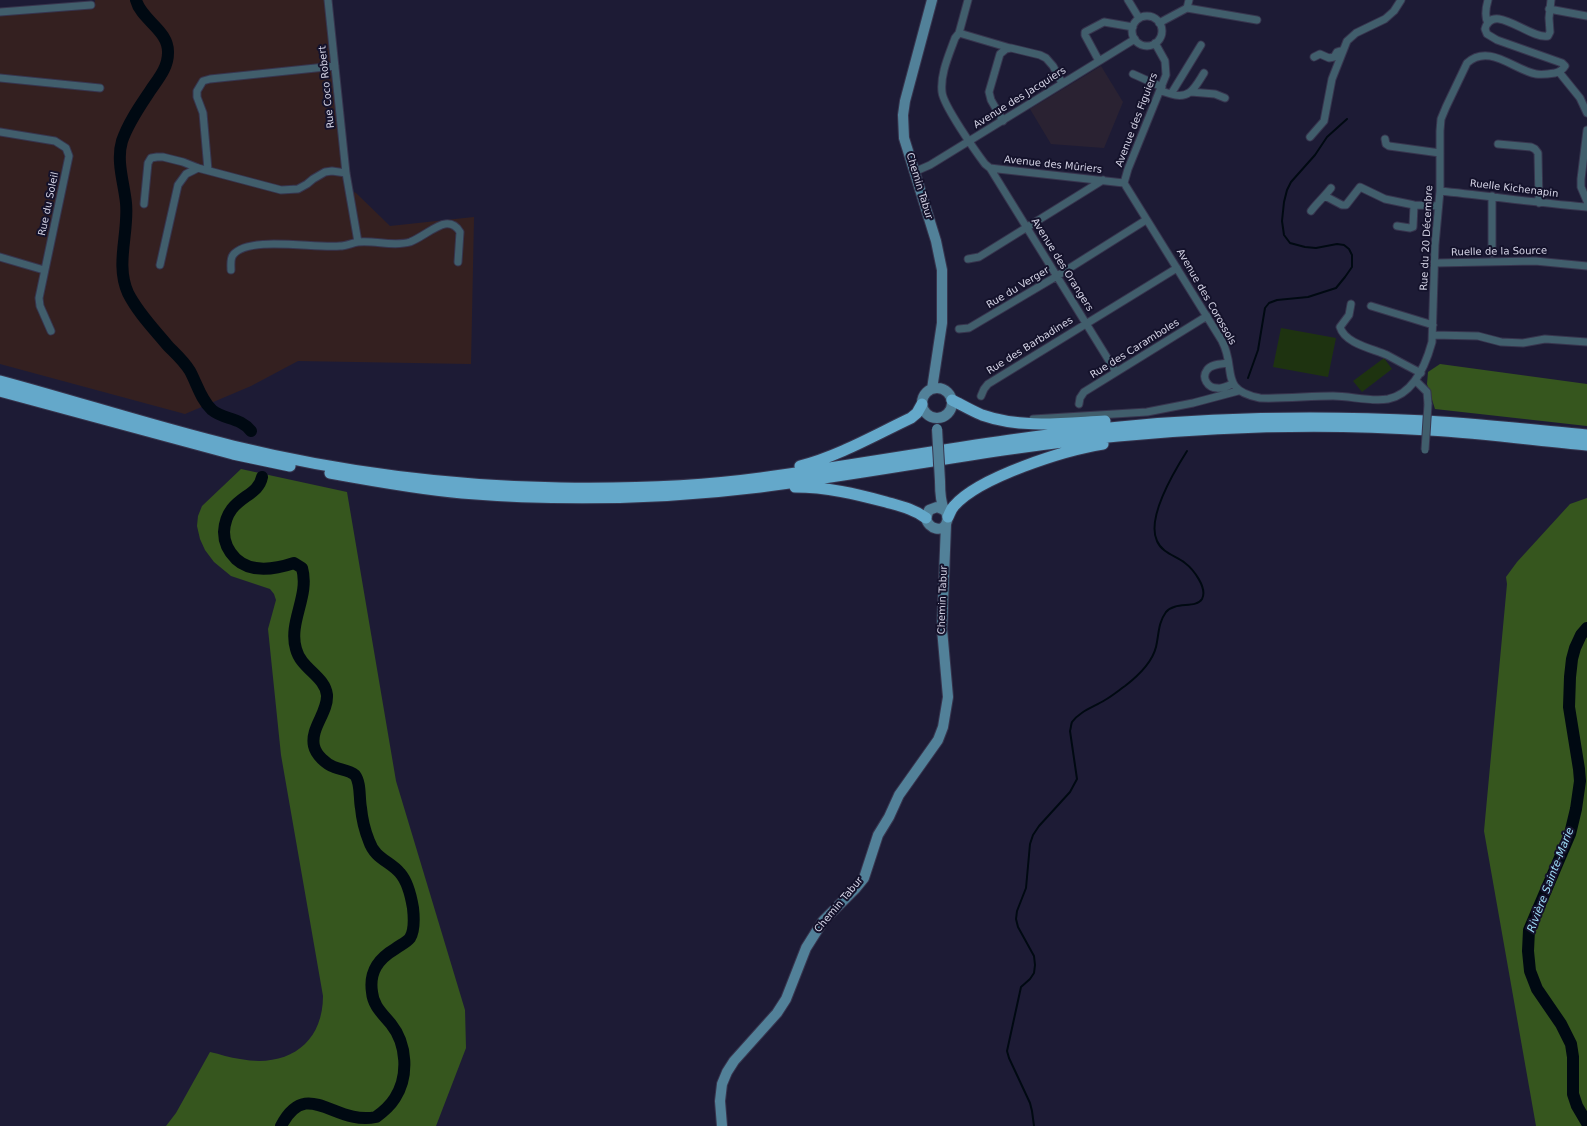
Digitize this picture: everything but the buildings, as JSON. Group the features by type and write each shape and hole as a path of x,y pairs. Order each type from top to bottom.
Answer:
{"highway":[{"path":"0,381 232,446 310,462 380,474 463,483 561,488 759,483 836,490 907,508 929,518"},
{"path":"0,391 233,454 380,482 452,491 510,496 608,497 674,494 1091,438 1211,429 1356,427 1436,430 1587,445"},
{"path":"952,400 970,410 995,419 1019,423 1035,424 1136,420 1178,422"},
{"path":"759,483 777,471 812,463 911,418 922,404"},
{"path":"759,483 1012,440 1104,428 1178,422 1260,418 1358,419 1436,422 1587,435"},
{"path":"946,517 954,506 963,498 985,485 1033,463 1092,446 1138,439 1335,430 1356,427"}],"main road":[{"name":"Chemin Tabur","path":"932,0 905,101 903,115 904,138 938,245 942,270 942,323 935,375 936,389"},
{"path":"936,389 947,392 952,400 951,409 948,413 937,417 926,413 922,404 925,394 936,389"},
{"name":"Chemin Tabur","path":"722,1126 720,1101 722,1084 727,1072 734,1061 776,1013 786,999 806,948 823,921 864,878 878,835 889,817 899,795 938,740 943,727 948,697 942,629 946,517 940,493 937,417"},
{"path":"929,518 940,493"},
{"path":"937,507 946,517 938,529 929,518 937,507"},
{"name":"Chemin Tabur","path":"929,518 944,557"}],"street":[{"name":"Rue Coco Robert","path":"328,0 346,173 358,242"},
{"name":"Avenue des Mûriers","path":"968,0 959,33 955,38 943,77 942,92 946,104 985,164 990,168 1124,183"},
{"path":"1128,0 1139,18"},
{"path":"1187,8 1189,0"},
{"path":"1310,137 1324,121 1332,79 1342,50 1347,41 1353,35 1385,20 1401,0"},
{"path":"1488,0 1486,14 1486,19 1488,22 1485,29 1487,34 1497,40 1562,63 1564,66 1559,72 1580,98 1587,113"},
{"path":"1488,22 1505,19 1527,32 1542,37 1548,36 1551,26 1549,9 1550,0"},
{"path":"0,12 91,5"},
{"path":"1159,23 1187,8 1257,20"},
{"path":"1549,9 1587,16"},
{"path":"1148,16 1152,17 1159,23 1161,27 1161,36 1155,43 1146,45 1134,39 1132,31 1139,18 1148,16"},
{"path":"1099,61 1085,35 1085,32 1104,22 1133,27"},
{"path":"959,33 1046,58 1053,66 1062,83"},
{"name":"Avenue des Jacquiers","path":"914,172 930,165 1003,121 1134,39"},
{"name":"Avenue des Figuiers","path":"1124,183 1162,89 1166,75 1166,65 1155,43"},
{"path":"1171,94 1201,45"},
{"path":"1003,121 991,100 990,87 1000,54 1006,49 1011,48"},
{"path":"1314,57 1320,54 1332,58 1337,52 1342,50"},
{"name":"Rue du 20 Décembre","path":"1416,381 1429,355 1432,335 1440,191 1440,131 1446,107 1467,63 1478,56 1502,59 1535,74 1550,74 1559,72"},
{"path":"208,170 203,113 197,96 199,86 203,81 335,66"},
{"path":"1191,92 1204,73"},
{"path":"1133,74 1171,94 1180,96 1191,92 1215,94 1225,98"},
{"path":"0,78 100,88"},
{"path":"1587,130 1581,187 1587,201"},
{"name":"Rue du Soleil","path":"0,132 61,144 66,148 69,156 39,298 40,306 51,331"},
{"path":"1385,139 1386,144 1389,146 1440,153"},
{"path":"1498,144 1531,147 1538,153 1539,203"},
{"path":"144,204 148,163 151,158 157,157 183,162 198,168 282,190 298,189 325,172 332,171 346,173"},
{"path":"160,265 178,185 186,174 198,168"},
{"name":"Avenue des Orangers","path":"990,168 1116,372"},
{"path":"968,259 979,257 1028,228 1103,180"},
{"name":"Avenue des Corossols","path":"1124,183 1226,348 1232,384"},
{"path":"1325,196 1342,205 1346,205 1360,187 1385,199 1414,205 1438,206"},
{"path":"1311,211 1317,202 1325,196 1331,188"},
{"name":"Ruelle Kichenapin","path":"1440,191 1492,196 1539,203 1587,207"},
{"path":"1492,196 1492,253"},
{"path":"1397,226 1410,228 1414,227 1414,205"},
{"name":"Rue du Verger","path":"958,329 969,328 1057,276 1146,220"},
{"path":"231,270 230,262 232,256 239,249 250,246 267,244 325,247 342,246 358,242 399,244 409,242 444,224 456,226 460,232 458,262"},
{"path":"0,257 44,270"},
{"name":"Ruelle de la Source","path":"1435,263 1535,261 1587,266"},
{"name":"Rue des Barbadines","path":"981,396 988,384 1177,268"},
{"path":"1351,304 1348,315 1340,327 1342,332 1364,348 1385,354 1420,373"},
{"path":"1371,306 1432,325"},
{"name":"Rue des Caramboles","path":"1079,404 1080,398 1084,392 1207,316"},
{"path":"1432,335 1478,336 1501,342 1523,344 1545,339 1587,342"},
{"path":"1228,363 1211,366 1207,370 1204,375 1205,380 1210,386 1216,388 1232,384 1248,396 1260,398 1334,396 1387,399 1403,392 1416,381 1427,392 1428,404 1425,450"},
{"path":"995,419 1040,419 1147,412 1193,403 1238,390"}],"shaded area":[{"path":"95,0 328,0 350,190 356,193 390,226 474,217 471,364 298,361 251,386 185,414 0,364 0,11 94,4"},
{"path":"1101,66 1123,102 1104,148 1051,144 1030,109"}],"green space":[{"path":"1281,328 1336,338 1328,377 1273,367"},
{"path":"1384,358 1392,369 1362,392 1353,381"},
{"path":"1440,364 1587,384 1587,426 1435,409 1427,384 1428,372"},
{"path":"241,469 347,492 396,781 465,1010 466,1048 436,1126 166,1126 176,1113 210,1052 257,1061 272,1060 286,1056 299,1049 309,1040 316,1028 321,1013 323,996 281,755 268,629 276,600 270,589 231,576 214,562 205,550 200,539 197,526 198,516 202,506"},
{"path":"1587,498 1587,1126 1536,1126 1484,831 1507,584 1506,577 1517,562 1570,504"}],"waterway":[{"path":"136,0 143,13 160,31 164,38 167,45 168,58 159,78 131,121 120,149 120,164 126,203 126,226 122,260 124,282 128,293 141,314 188,367 202,397 208,406 222,416 242,423 251,431"},
{"path":"1248,378 1258,350 1265,308 1269,303 1277,300 1308,297 1336,288 1352,267 1352,255 1349,249 1344,245 1337,244 1316,248 1290,243 1284,235 1282,221 1284,202 1291,182 1315,155 1327,137 1347,119"},
{"path":"1034,1126 1030,1103 1007,1051 1021,987 1034,973 1035,965 1034,956 1018,927 1016,919 1017,911 1026,888 1030,844 1033,835 1039,826 1070,792 1077,779 1070,731 1072,722 1083,712 1108,698 1125,686 1144,669 1154,653 1160,624 1166,612 1175,607 1195,604 1202,599 1203,590 1199,579 1185,563 1162,549 1157,541 1155,531 1155,520 1163,494 1187,451"},
{"path":"262,477 255,490 230,511 226,520 224,532 226,543 236,559 249,567 264,569 294,563 302,568 304,578 302,599 296,619 294,639 299,656 318,677 325,688 327,695 325,708 314,733 314,746 319,756 328,764 350,772 357,778 363,821 369,841 375,852 396,869 405,881 409,889 414,919 413,931 410,938 379,962 373,972 371,985 374,1002 396,1032 403,1050 403,1080 395,1098 391,1104 376,1117 361,1118 347,1115 322,1106 311,1104 301,1105 291,1112 281,1126"},
{"name":"Rivière Sainte-Marie","path":"1587,628 1581,635 1575,648 1570,677 1569,707 1580,781 1576,809 1570,834 1529,930 1528,951 1530,971 1537,989 1561,1024 1571,1044 1573,1057 1573,1094 1577,1106 1587,1123"}]}
